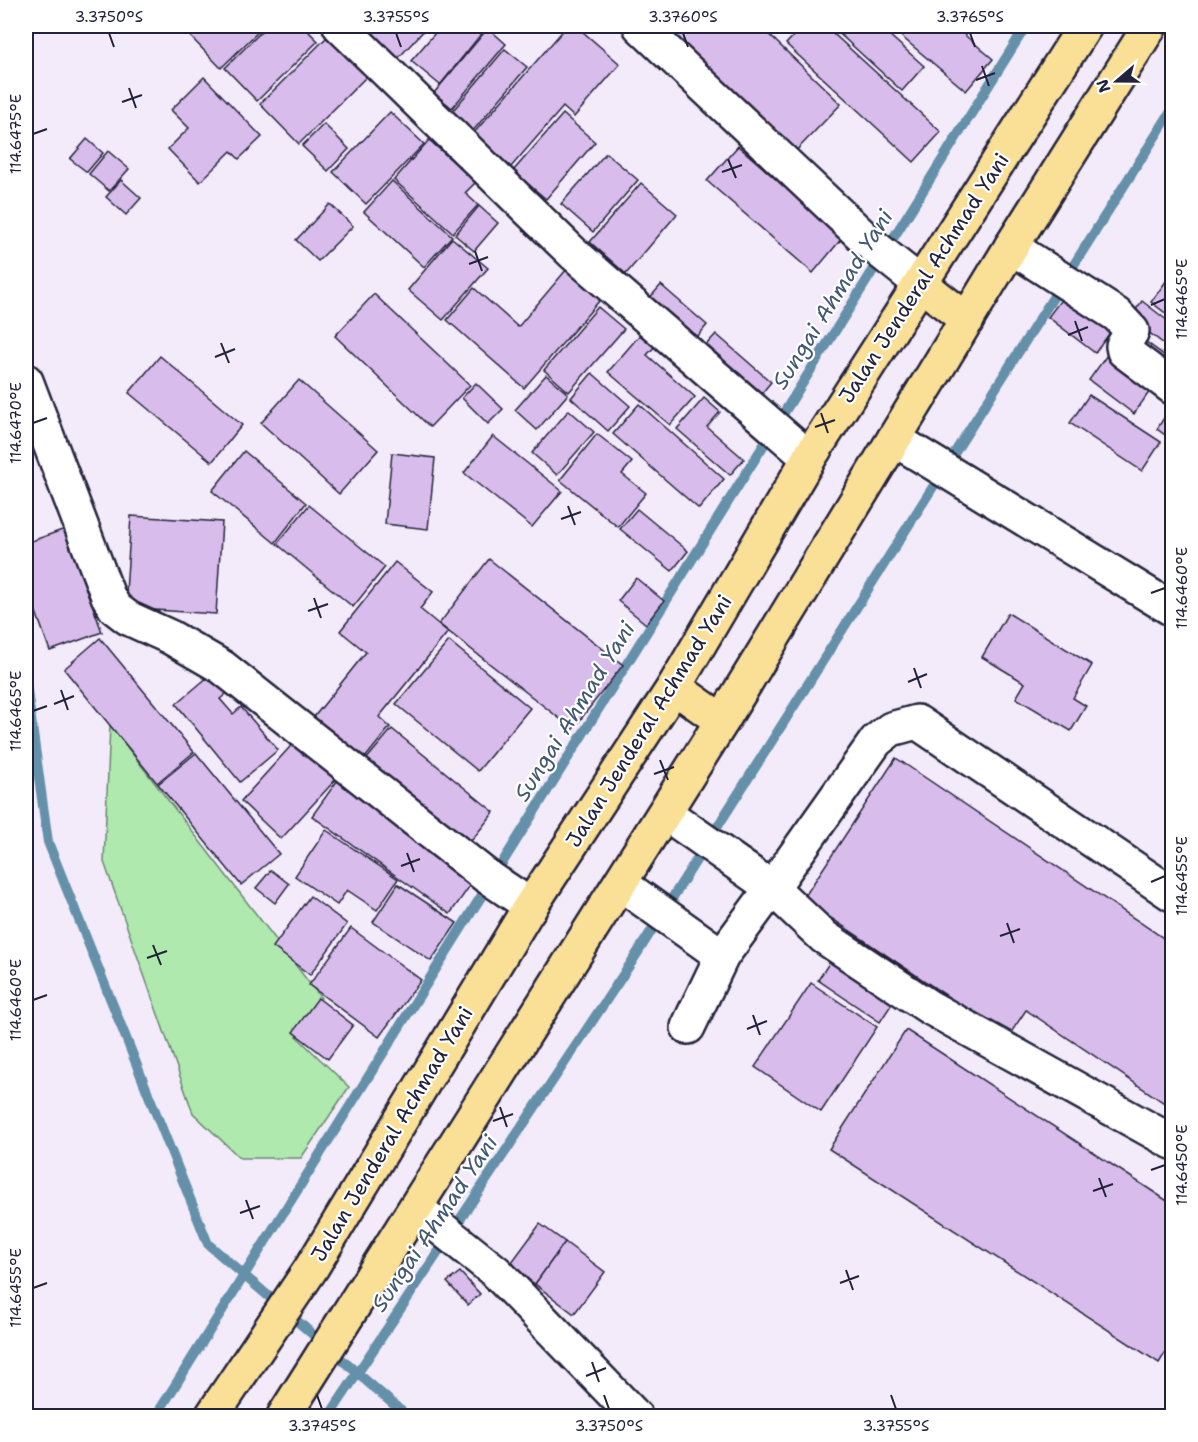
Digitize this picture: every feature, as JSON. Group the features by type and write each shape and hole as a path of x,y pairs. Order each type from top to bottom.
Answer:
{"highway":[{"path":"284,1416 350,1312 438,1226 621,884 1011,247 1150,26"},
{"name":"Jalan Jenderal Achmad Yani","path":"218,1407 312,1267 531,906 674,687 809,458 921,284 1075,30"},
{"path":"921,284 967,320"},
{"path":"674,687 722,721"}],"street":[{"path":"340,26 573,253 809,458"},
{"path":"640,26 882,252 921,284"},
{"path":"1011,247 1117,315 1132,331 1123,346 1124,351 1173,387"},
{"path":"26,381 108,596 115,608 128,618 170,637 222,667 494,881 531,906"},
{"path":"894,439 1173,609"},
{"path":"688,1027 722,956 876,741 891,729 917,722 1173,894"},
{"path":"665,813 772,888 824,937 929,1007 1173,1142"},
{"path":"621,884 722,956"},
{"path":"438,1226 496,1272 635,1416"}],"green space":[{"path":"110,725 321,998 297,1037 349,1087 301,1158 240,1158 193,1113 104,862"}],"building":[{"path":"195,26 264,26 221,68 187,33"},
{"path":"267,26 303,26 318,41 257,101 225,68"},
{"path":"366,26 428,26 391,66 358,35"},
{"path":"441,26 483,26 486,28 440,85 411,61"},
{"path":"567,26 576,26 620,64 574,117 563,107 504,175 466,142"},
{"path":"652,26 760,26 841,104 789,158"},
{"path":"803,26 825,26 941,132 914,162 786,44"},
{"path":"831,26 879,26 924,66 902,91"},
{"path":"889,26 954,26 993,59 966,91"},
{"path":"957,26 971,26 965,32"},
{"path":"488,28 506,44 452,108 434,93"},
{"path":"329,35 368,75 299,144 260,104"},
{"path":"505,49 527,67 466,139 444,121"},
{"path":"204,77 262,137 239,159 231,151 200,182 168,149 189,128 171,110"},
{"path":"390,112 424,144 366,204 333,172"},
{"path":"563,114 595,142 546,199 513,171"},
{"path":"324,124 349,149 328,171 302,146"},
{"path":"87,139 103,153 87,172 70,159"},
{"path":"429,140 476,182 465,193 478,205 453,233 394,180"},
{"path":"738,146 843,237 813,273 707,181"},
{"path":"108,151 129,169 109,191 89,174"},
{"path":"606,153 638,180 593,232 561,204"},
{"path":"121,180 141,198 126,215 106,197"},
{"path":"392,181 452,236 424,267 364,212"},
{"path":"641,183 677,214 626,274 590,242"},
{"path":"330,204 353,226 318,261 296,240"},
{"path":"479,206 498,223 474,251 455,235"},
{"path":"452,238 488,268 443,320 408,290"},
{"path":"572,263 606,293 524,388 447,320 474,288 518,327"},
{"path":"1167,280 1172,285 1172,318 1151,302"},
{"path":"661,285 707,325 688,348 641,308"},
{"path":"1069,289 1115,326 1095,353 1048,317"},
{"path":"374,294 470,385 430,427 335,336"},
{"path":"1142,301 1172,324 1172,350 1130,318"},
{"path":"598,307 624,329 569,392 544,370"},
{"path":"644,330 658,343 647,355 695,397 670,425 608,372"},
{"path":"716,334 771,382 752,405 696,356"},
{"path":"1138,336 1172,361 1172,382 1128,350"},
{"path":"1107,355 1152,388 1134,414 1089,380"},
{"path":"160,356 242,425 212,462 129,393"},
{"path":"592,373 630,406 608,431 571,398"},
{"path":"546,375 568,394 537,430 515,410"},
{"path":"299,380 378,450 339,494 261,423"},
{"path":"476,383 503,409 488,424 462,398"},
{"path":"1089,395 1161,442 1142,471 1070,423"},
{"path":"704,398 720,412 707,427 744,459 730,475 677,429"},
{"path":"639,404 724,479 699,509 613,434"},
{"path":"1172,405 1172,440 1157,429"},
{"path":"569,410 594,432 557,475 532,453"},
{"path":"597,434 632,462 622,474 646,493 618,527 560,480"},
{"path":"493,436 562,491 532,527 464,473"},
{"path":"244,451 306,503 275,543 212,491"},
{"path":"392,453 435,458 428,529 385,524"},
{"path":"309,505 385,567 353,607 277,544"},
{"path":"637,509 688,551 672,571 620,529"},
{"path":"131,516 222,522 216,614 125,608"},
{"path":"65,529 102,632 50,651 26,584 26,543"},
{"path":"489,559 623,665 573,729 439,624"},
{"path":"395,562 433,592 420,609 448,632 379,717 390,727 365,758 314,717 366,652 340,631"},
{"path":"636,578 664,601 646,624 618,601"},
{"path":"1008,613 1092,665 1073,698 1086,706 1071,731 1016,698 1025,683 982,657"},
{"path":"100,638 194,752 157,783 64,669"},
{"path":"449,641 530,708 478,771 396,704"},
{"path":"215,671 231,690 220,699 233,714 241,707 278,750 240,782 176,704"},
{"path":"392,729 494,812 468,845 365,761"},
{"path":"298,738 339,776 281,839 241,801"},
{"path":"196,753 279,854 241,885 158,784"},
{"path":"896,758 1172,944 1172,1108 1026,1010 1008,1037 803,899"},
{"path":"342,774 474,880 450,914 312,816"},
{"path":"326,830 398,879 377,910 347,890 337,905 295,876"},
{"path":"271,870 289,884 275,903 256,888"},
{"path":"398,884 457,923 431,961 373,922"},
{"path":"310,896 347,924 310,975 273,947"},
{"path":"351,928 421,980 379,1037 309,985"},
{"path":"850,931 912,973 880,1022 818,980"},
{"path":"811,983 877,1027 821,1112 755,1067"},
{"path":"318,998 353,1025 328,1059 293,1032"},
{"path":"906,1030 1172,1204 1172,1342 1159,1363 829,1149"},
{"path":"540,1224 565,1242 535,1284 509,1266"},
{"path":"565,1242 605,1272 574,1314 535,1284"},
{"path":"460,1272 480,1294 468,1305 447,1282"}],"waterway":[{"name":"Sungai Ahmad Yani","path":"156,1416 1026,26"},
{"name":"Sungai Ahmad Yani","path":"329,1416 631,963 1172,110"},
{"path":"26,683 48,842 208,1244 407,1416"}]}
